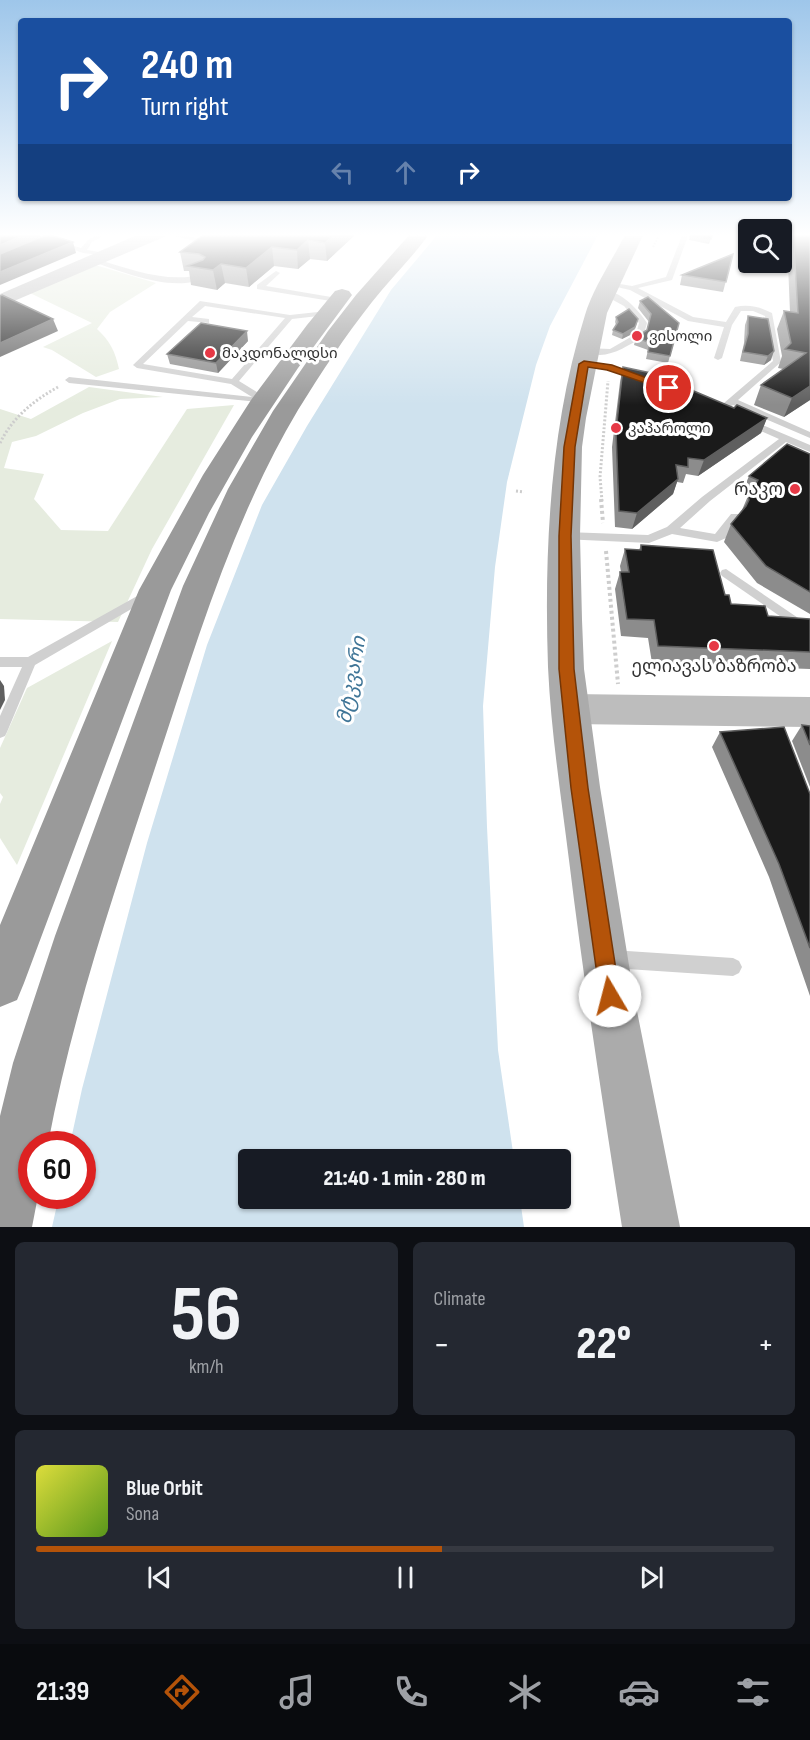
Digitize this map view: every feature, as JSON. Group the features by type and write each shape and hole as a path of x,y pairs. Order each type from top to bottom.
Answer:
{"highway":[{"path":"1,963 155,590 181,536 302,343 345,290"},
{"path":"3,1227 44,1043 74,947 185,626 222,530 254,465 295,399 340,331 371,290"}],"main road":[{"path":"606,290 596,313 593,360 569,447 565,536 566,669 605,958 651,1227"}],"street":[{"path":"0,301 23,290"},
{"path":"571,709 789,718"}],"lane":[{"path":"272,290 332,306"},
{"path":"593,360 640,335 643,324 638,315 610,290"},
{"path":"636,290 691,319 728,325"},
{"path":"265,401 234,382 137,365 203,303 290,317 332,306"},
{"path":"718,358 728,325 738,309 760,310 769,315 777,362 732,401 726,411 810,449"},
{"path":"234,382 290,317"},
{"path":"186,319 206,321"},
{"path":"593,360 642,379"},
{"path":"69,380 265,401"},
{"path":"732,401 810,435"},
{"path":"565,536 649,539 671,530 706,499 786,438"},
{"path":"671,530 717,538 722,535 735,516"},
{"path":"726,573 810,632"},
{"path":"0,662 30,662 155,590"},
{"path":"0,731 30,662"},
{"path":"605,958 733,967"}],"path":[{"path":"593,360 617,680 628,711"},
{"path":"0,443 6,428 30,403 69,380"},
{"path":"516,491 524,492"}],"shaded area":[{"path":"36,290 144,290 110,312 97,329 111,347 119,369 96,377 52,350 43,347 92,323 30,293"},
{"path":"89,387 163,397 120,399 83,413 36,436 12,442 4,468 44,474 34,499 61,530 108,531 187,409 234,405 152,549 118,622 0,619 0,409 31,419"},
{"path":"112,641 17,865 0,838 0,804 3,797 0,793 0,748 27,688"}],"water":[{"name":"მტკვარი","path":"391,290 569,290 550,326 536,365 507,482 495,567 483,706 498,1050 513,1149 238,1149 238,1209 521,1209 524,1227 52,1227 56,1209 96,1209 96,1131 73,1131 82,1089 147,843 207,645 262,505 307,426"}],"building":[{"path":"797,290 810,290 810,386 792,398 761,385 806,353 785,349 791,343 784,311 798,313"},
{"path":"0,296 53,319 0,343"},
{"path":"648,297 679,323 670,356 648,352 650,343 636,337 647,330 651,314 640,301"},
{"path":"629,309 638,319 635,327 623,334 613,330 618,322 616,317"},
{"path":"748,316 768,319 774,351 768,356 743,352 748,334"},
{"path":"201,323 247,331 216,363 167,354"},
{"path":"623,367 651,373 734,408 737,405 767,418 704,460 688,458 688,467 676,465 678,479 637,513 619,511 616,432"},
{"path":"787,444 810,454 810,592 766,566 731,524 746,506 748,496 758,480 749,476"},
{"path":"641,545 713,550 725,595 729,595 731,604 765,606 768,616 810,619 810,652 658,646 654,620 627,619 620,572 629,572 625,549 641,550"},
{"path":"802,725 810,726 810,745"},
{"path":"784,727 810,794 810,948 779,864 720,732"}],"place":[{"name":"ვისოლი","path":"637,336"},
{"name":"მაკდონალდსი","path":"210,353"},
{"name":"კაპაროლი","path":"616,428"},
{"name":"რაკო","path":"795,489"},
{"name":"ელიავას ბაზრობა","path":"714,646"}],"route":[{"path":"610,996 580,788 566,669 565,536 569,447 584,364 609,367 669,388"}]}
